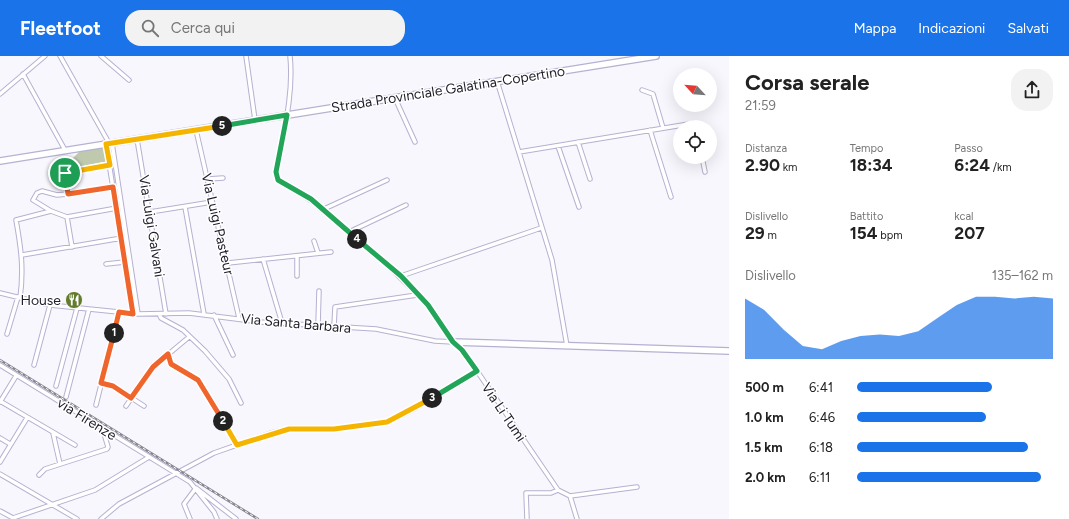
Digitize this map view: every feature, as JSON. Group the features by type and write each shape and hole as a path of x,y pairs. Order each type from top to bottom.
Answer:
{"main road":[{"name":"Strada Provinciale Galatina-Copertino","path":"0,161 656,56"},
{"path":"453,342 729,352"}],"street":[{"path":"0,94 44,56"},
{"path":"60,56 109,143 138,314"},
{"path":"102,56 129,80"},
{"path":"246,56 255,120"},
{"path":"287,115 292,70 290,56"},
{"path":"23,74 65,150"},
{"path":"497,81 552,260 567,346"},
{"path":"642,90 653,94 663,128"},
{"path":"394,97 415,142"},
{"name":"Via Li Tumi","path":"287,115 276,176 278,180 311,199 324,209 401,276 428,305 453,342 462,350 477,371 558,490 570,496"},
{"path":"518,152 673,126"},
{"name":"Via Luigi Pasteur","path":"196,130 212,202 228,263 239,318"},
{"path":"650,130 671,197"},
{"name":"Via Luigi Galvani","path":"138,139 166,314"},
{"path":"578,142 590,179"},
{"path":"109,143 113,187 133,314"},
{"path":"558,146 579,207"},
{"path":"703,164 705,172"},
{"path":"68,194 65,173 110,165"},
{"path":"208,179 223,178"},
{"path":"324,209 387,180"},
{"path":"113,187 57,195 42,191 37,193 33,200 51,211 67,217 117,208"},
{"path":"150,212 212,202"},
{"path":"349,232 406,205"},
{"path":"185,207 204,314"},
{"path":"7,334 19,298 23,274 22,255 16,220 51,211"},
{"path":"67,217 72,247"},
{"path":"401,276 542,228"},
{"path":"22,255 122,238"},
{"path":"314,241 318,253"},
{"path":"228,263 330,252"},
{"path":"297,256 297,276"},
{"path":"263,259 282,323"},
{"path":"106,264 125,262"},
{"path":"318,325 319,291"},
{"name":"Via Santa Barbara","path":"0,293 50,305 77,308 133,314 189,312 282,323 376,329 435,341 453,342"},
{"path":"334,326 335,307 418,295"},
{"path":"34,365 50,305"},
{"path":"56,386 77,308"},
{"path":"66,397 89,309"},
{"path":"96,405 119,312"},
{"path":"159,314 161,318 183,330 222,370 229,379 241,403"},
{"path":"214,315 233,355"},
{"path":"126,406 153,367 189,337"},
{"path":"168,354 171,364 198,380 237,445"},
{"name":"via Firenze","path":"0,365 175,473 236,519"},
{"path":"101,519 119,504 214,453 289,429 334,429 387,422 414,409 477,371"},
{"path":"16,376 0,402 75,445"},
{"path":"101,383 113,386 144,406"},
{"path":"0,462 10,444 28,418"},
{"path":"39,475 45,469 107,449 108,447 105,437 107,432"},
{"path":"53,433 60,464"},
{"path":"0,438 10,444"},
{"path":"0,511 13,518 54,505 95,490 149,457"},
{"path":"0,474 77,519"},
{"path":"577,519 570,496 636,487"},
{"path":"190,519 184,504 196,488 216,517"},
{"path":"527,519 526,493 551,493 558,490"},
{"path":"216,504 216,517"}],"green space":[{"path":"102,147 105,149 108,164 103,162 64,170 63,168 80,151"}],"railway":[{"path":"0,360 258,519"}],"place":[{"name":"House","path":"74,300"}],"route":[{"path":"287,115 276,172 278,180 296,192 311,199 324,209 339,224 376,254 402,278 428,305 453,342 462,350 477,371 414,409 387,422 334,429 289,429 271,433 237,445 198,380 171,364 168,354 153,367 131,398 113,386 101,383 119,312 133,314 113,187 68,194 65,173 110,165 106,144 287,115"}]}
